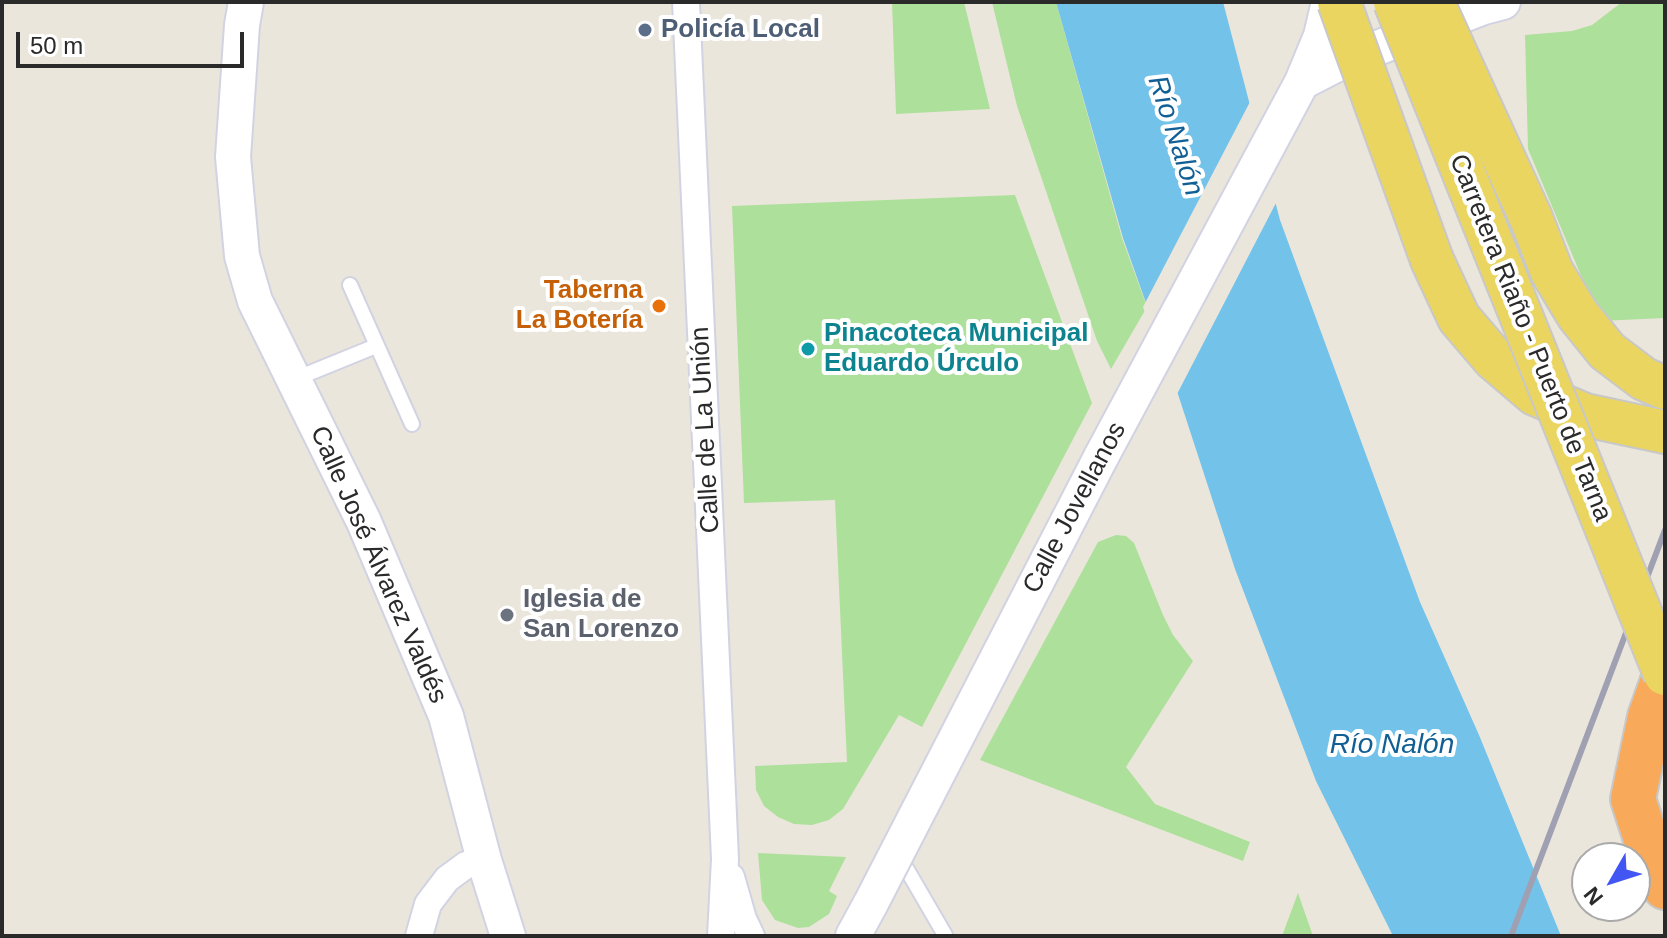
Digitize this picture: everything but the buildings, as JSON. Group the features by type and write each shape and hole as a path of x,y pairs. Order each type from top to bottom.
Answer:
{"highway":[{"path":"1665,674 1650,717 1633,799 1657,873 1665,887"}],"main road":[{"name":"Carretera Riaño - Puerto de Tarna","path":"1395,2 1665,674"},
{"path":"1430,2 1531,218 1552,272 1578,315 1607,351 1644,379 1665,388"},
{"path":"1330,19 1459,318 1494,359 1535,394 1585,415 1665,432"}],"street":[{"name":"Calle José Álvarez Valdés","path":"246,2 233,157 242,256 255,301 364,522 446,716 484,860 508,936"},
{"name":"Calle de La Unión","path":"686,2 725,859 721,936"},
{"path":"1329,2 1330,19"},
{"path":"1330,19 1351,2"},
{"path":"1302,82 1341,62 1503,2"},
{"name":"Calle Jovellanos","path":"853,936 1101,457 1302,82 1330,19"},
{"name":"Calle de La Unión","path":"725,859 751,936"},
{"path":"419,936 428,904 447,879 466,865 484,860"}],"lane":[{"path":"350,285 412,424"},
{"path":"292,381 376,346"},
{"path":"888,838 945,935"}],"green space":[{"path":"892,2 964,2 990,109 896,114"},
{"path":"992,2 1056,2 1122,238 1147,307 1111,369 1097,341 1017,106"},
{"path":"1622,2 1665,2 1665,318 1600,321 1528,149 1525,35 1572,31 1592,25"},
{"name":"Pinacoteca Municipal Eduardo Úrculo","path":"1015,195 1092,403 922,727 899,715 843,809 829,820 812,825 794,824 764,806 756,790 755,766 847,762 835,500 744,503 732,206"},
{"path":"1116,535 1126,536 1134,543 1173,635 1193,661 1126,767 1155,804 1250,842 1243,861 980,760 1098,542"},
{"path":"758,853 846,857 829,891 837,896 829,914 809,927 798,928 775,920 762,900"},
{"path":"1298,893 1313,936 1282,936"}],"water":[{"name":"Río Nalón","path":"1056,2 1223,2 1280,220 1420,602 1479,735 1561,936 1393,936 1316,781 1235,569 1123,238"}],"pier":[{"path":"1252,98 1278,199 1175,398 1143,307"}],"railway":[{"path":"1511,936 1665,530"}],"place":[{"name":"Policía Local","path":"645,30"},
{"name":"Taberna La Botería","path":"659,306"},
{"name":"Pinacoteca Municipal Eduardo Úrculo","path":"808,349"},
{"name":"Iglesia de San Lorenzo","path":"507,615"}]}
